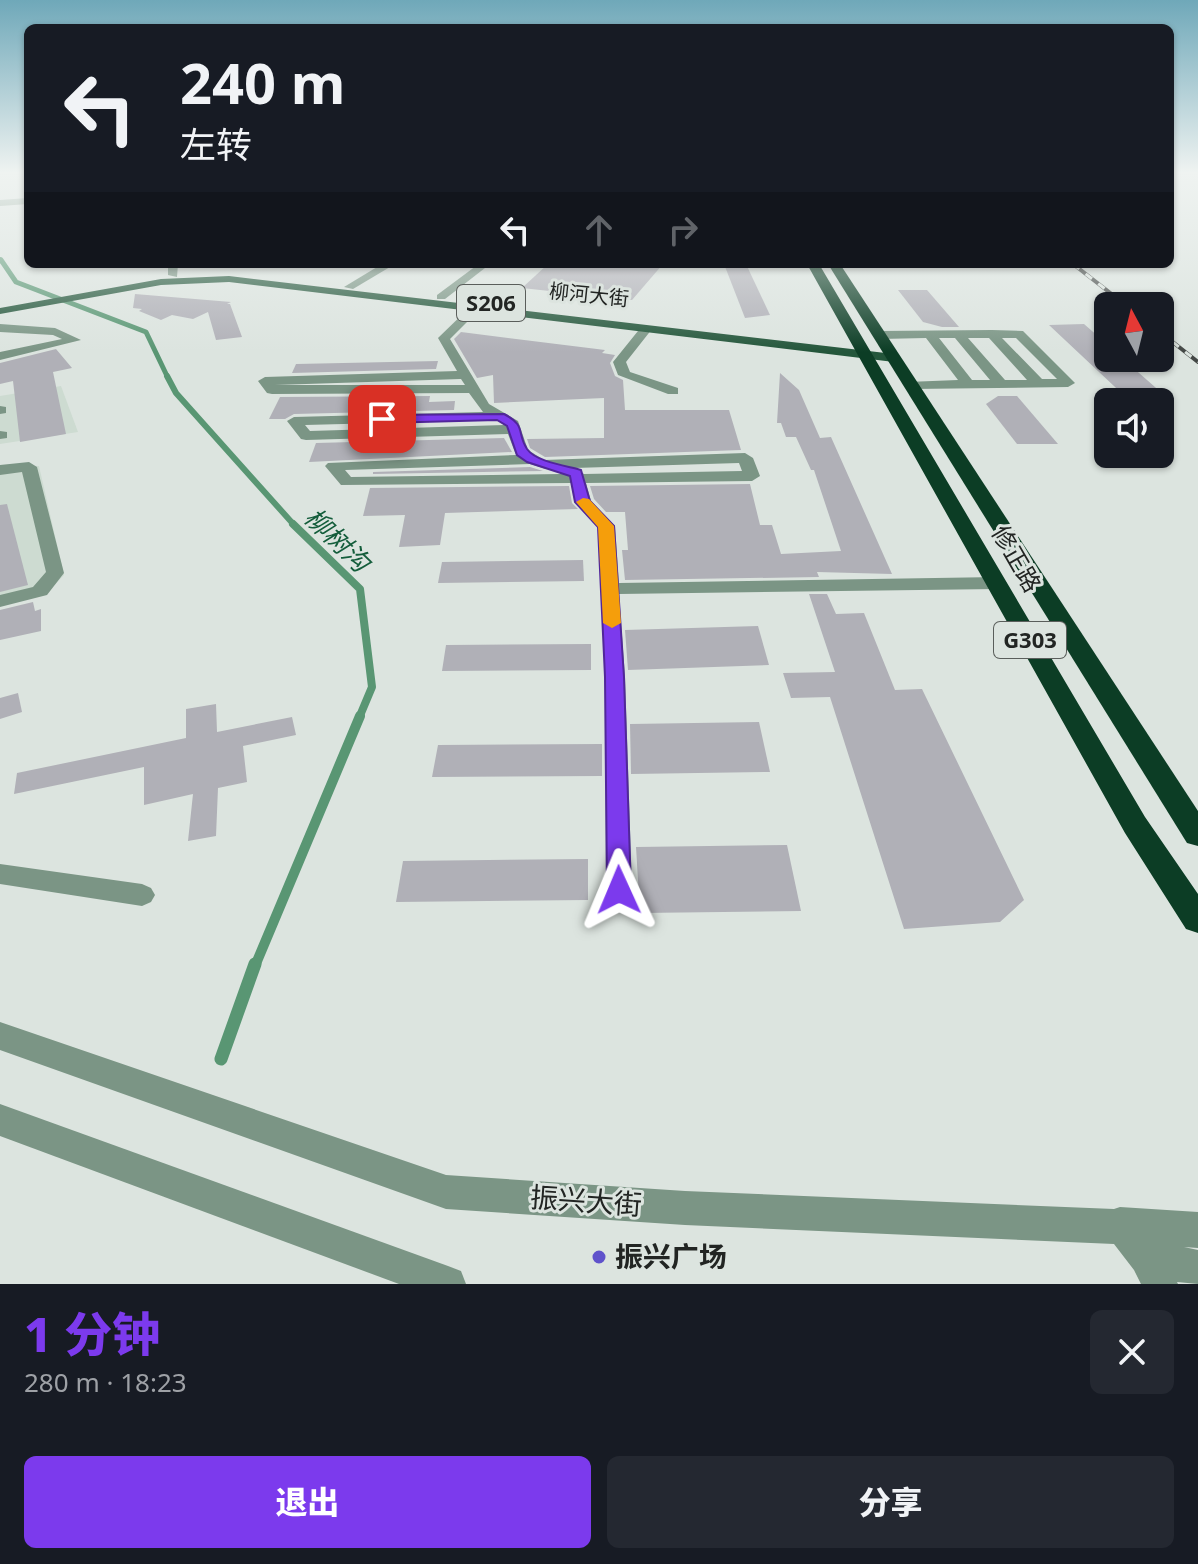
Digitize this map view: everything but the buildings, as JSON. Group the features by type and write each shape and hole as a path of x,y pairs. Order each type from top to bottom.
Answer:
{"highway":[{"name":"修正路","path":"816,268 878,348 912,385 1198,835"},
{"name":"修正路","path":"836,268 998,583 1135,825 1198,920"}],"main road":[{"name":"柳河大街","path":"98,288 173,270 243,271 349,287 878,348"},
{"name":"柳河大街","path":"98,288 229,279 646,329 878,348"},
{"name":"S206","path":"0,303 98,288"},
{"name":"S206","path":"0,311 98,288"}],"street":[{"path":"349,287 383,268"},
{"path":"441,297 480,268"},
{"path":"475,308 444,338 484,407 513,424 521,452 539,462 576,473 583,502 606,526 619,890"},
{"path":"0,328 55,332 75,340 0,356"},
{"path":"646,329 619,362 625,375 673,391"},
{"path":"992,334 1038,383"},
{"path":"878,348 930,335 1019,334 1068,383 912,385"},
{"path":"930,335 968,384"},
{"path":"959,335 1001,384"},
{"path":"265,381 469,382 272,390 265,381"},
{"path":"500,416 294,421 306,436 516,429"},
{"path":"745,458 752,476 577,477 347,482 333,466 745,458"},
{"path":"0,470 29,467 55,573 40,591 0,601"},
{"path":"610,589 998,583"},
{"path":"0,874 142,895"},
{"name":"振兴大街","path":"0,1036 446,1192 685,1208 1120,1224 1198,1230"},
{"path":"0,1120 448,1284"},
{"path":"1120,1224 1154,1271 1198,1268"}],"shaded area":[{"path":"61,386 78,432 0,444 0,396"},
{"path":"0,465 39,466 64,575 45,595 0,606"}],"waterway":[{"name":"柳树沟","path":"1,260 16,282 146,332 167,377"},
{"name":"柳树沟","path":"167,377 176,393 295,526"},
{"name":"柳树沟","path":"295,526 360,589 372,687 359,718"},
{"name":"柳树沟","path":"255,966 360,716"},
{"name":"柳树沟","path":"221,1059 255,964"}],"railway":[{"path":"1078,268 1109,292"},
{"path":"1174,343 1198,362"}],"slow traffic":[{"path":"583,502 606,526 612,623"}],"place":[{"name":"振兴广场","path":"599,1257"}],"route":[{"path":"382,419 500,416 516,429 521,452 532,459 576,473 583,502 606,526 615,677 619,890"}]}
